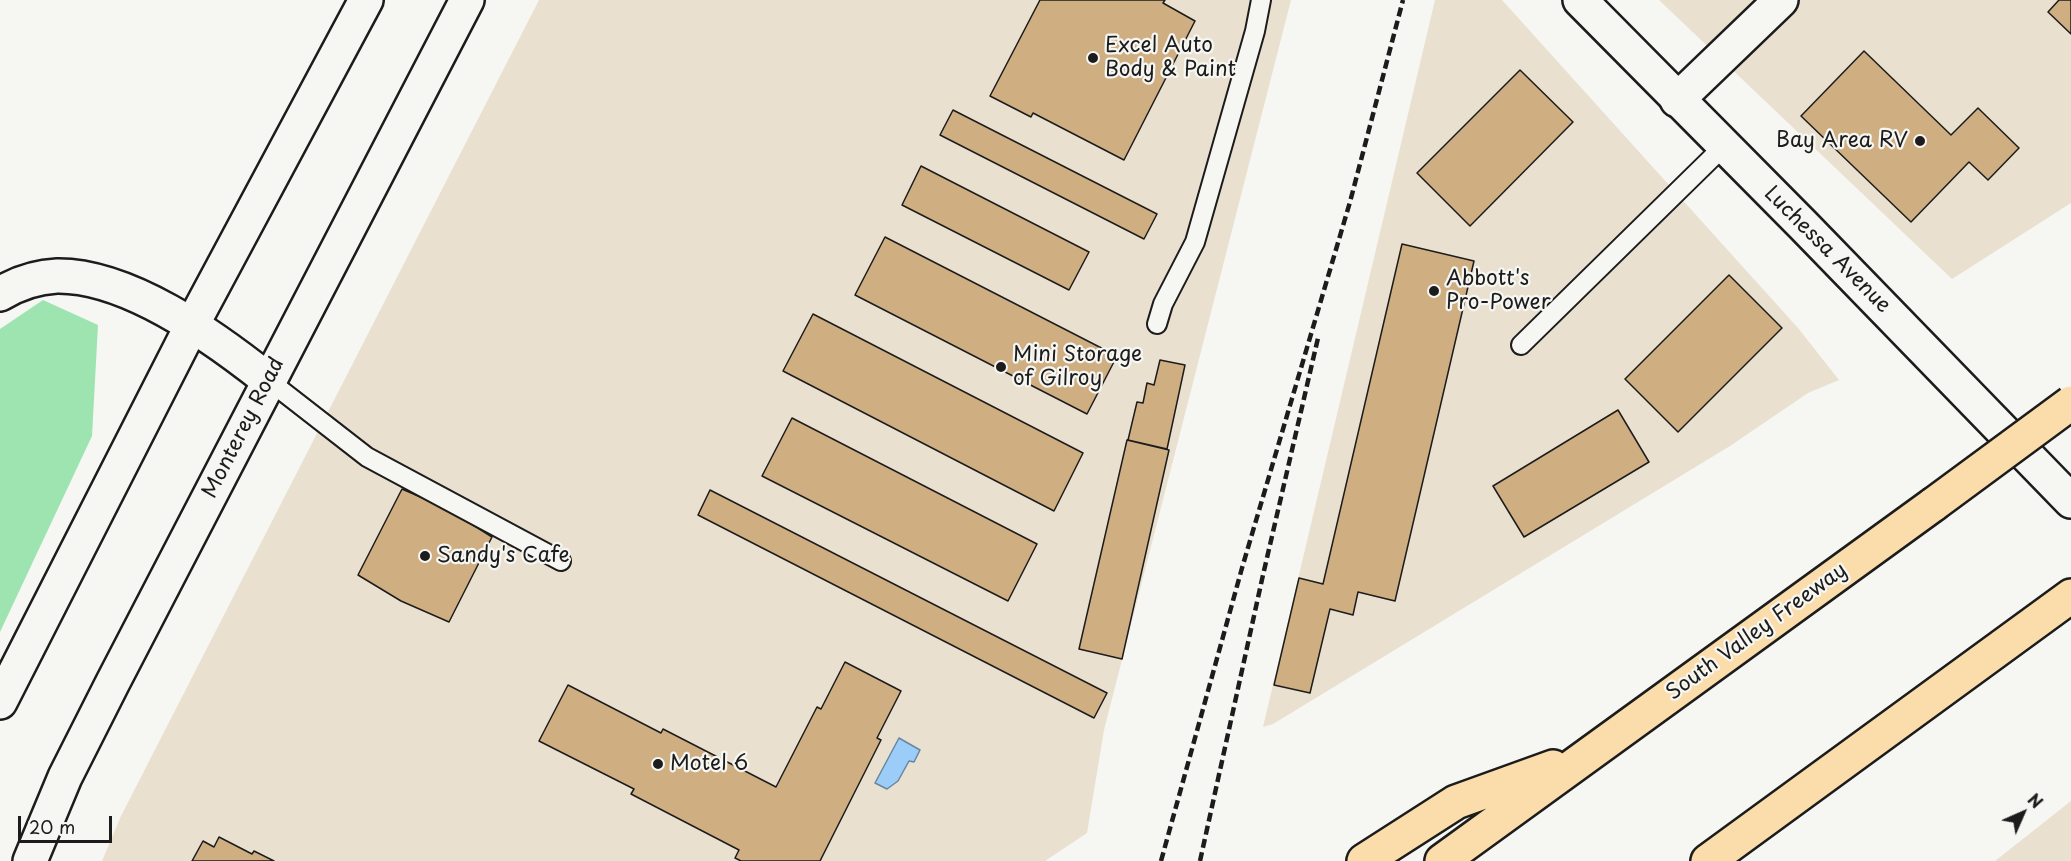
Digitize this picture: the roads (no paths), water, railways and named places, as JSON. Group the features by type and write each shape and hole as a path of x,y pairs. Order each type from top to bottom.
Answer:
{"highway":[{"name":"South Valley Freeway","path":"1443,861 2071,403"},
{"path":"1708,861 2071,596"},
{"path":"1364,861 1456,802 1585,756"}],"main road":[{"path":"0,725 5,691 192,325 366,0"},
{"name":"Monterey Road","path":"30,861 77,753 268,380 467,0"},
{"name":"Luchessa Avenue","path":"1580,0 2071,501"},
{"path":"1677,100 1781,0"},
{"path":"0,294 23,282 40,278 57,276 92,280 141,298 192,325 219,342 268,380"}],"lane":[{"path":"1157,324 1162,304 1195,242 1255,31 1261,0"},
{"path":"1521,345 1724,146"},
{"path":"268,380 367,457 561,561"}],"water":[{"path":"899,738 920,750 914,762 909,761 898,781 887,789 875,783"}],"railway":[{"path":"1161,861 1242,568 1350,202 1403,0"},
{"path":"1200,861 1318,338"}],"place":[{"name":"Excel Auto Body & Paint","path":"1093,58"},
{"name":"Bay Area RV","path":"1920,141"},
{"name":"Abbott's Pro-Power","path":"1434,291"},
{"name":"Mini Storage of Gilroy","path":"1001,367"},
{"name":"Sandy's Cafe","path":"425,556"},
{"name":"Motel 6","path":"658,764"}]}
